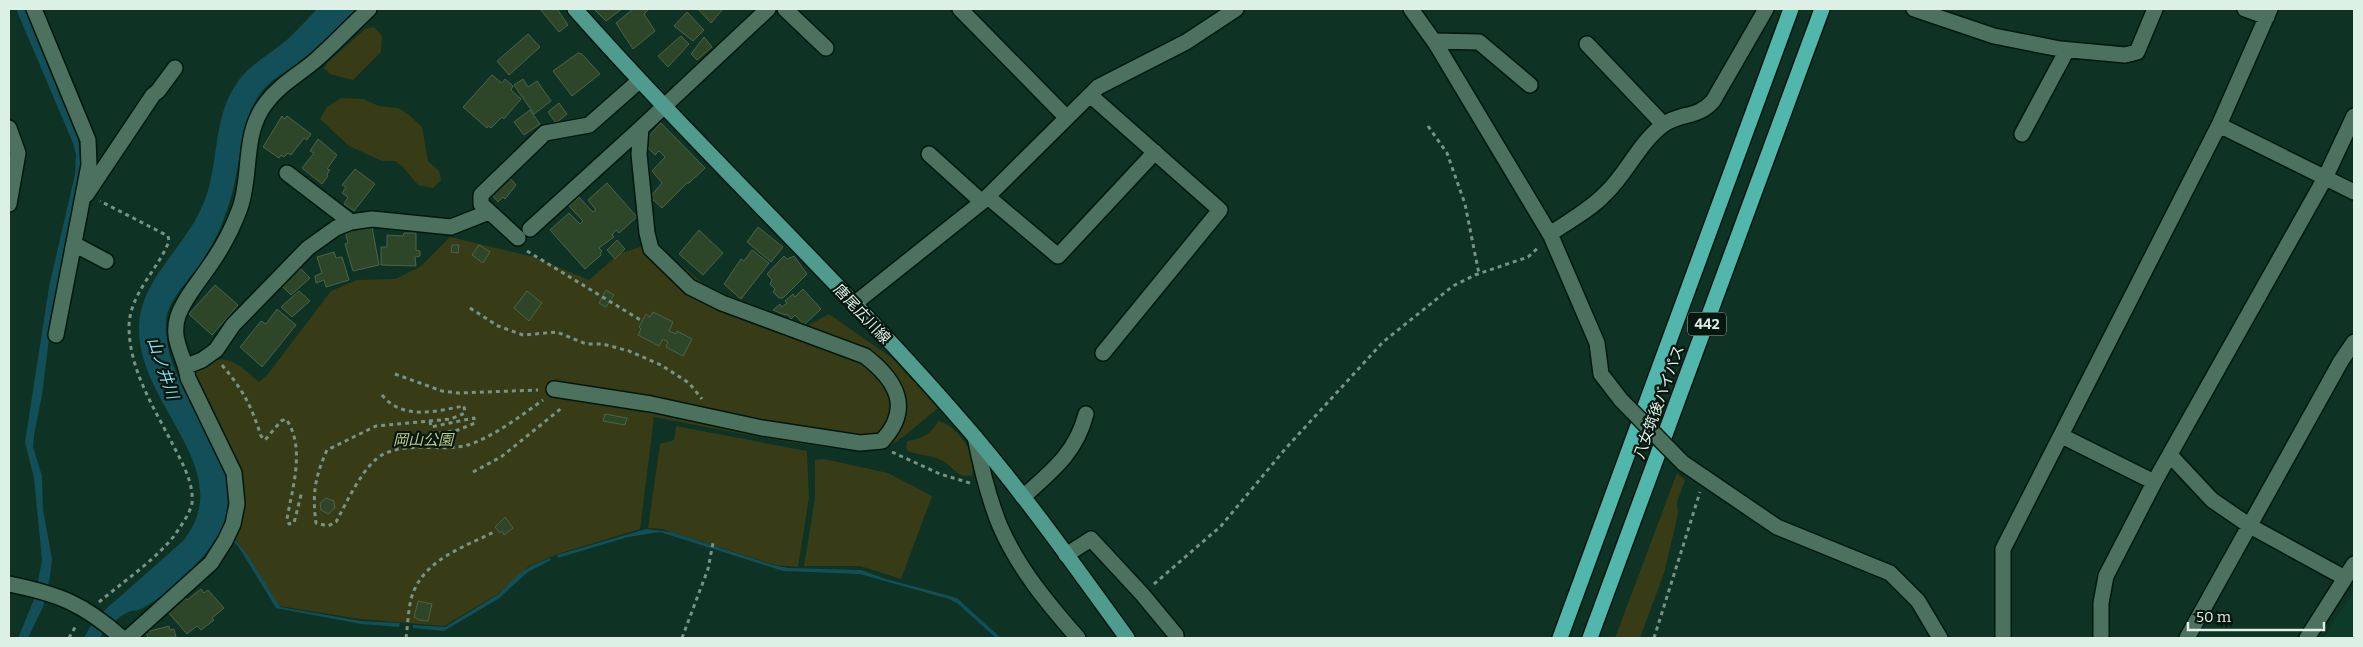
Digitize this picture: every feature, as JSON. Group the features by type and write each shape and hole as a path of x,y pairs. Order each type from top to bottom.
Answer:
{"highway":[{"name":"八女筑後バイパス","path":"1590,638 1822,9"},
{"name":"八女筑後バイパス","path":"1560,638 1775,10"}],"main road":[{"name":"唐尾広川線","path":"575,9 638,81 854,304 975,437 1023,497 1127,638"}],"street":[{"path":"34,9 88,140 89,165 84,198 56,334"},
{"path":"9,584 58,595 91,612 124,638 211,563 225,541 233,524 237,504 234,473 188,378 187,366 178,351 175,333 178,317 185,301 210,266 230,231 240,207 246,185 250,141 264,105 276,90 316,59 369,9"},
{"path":"638,81 589,124 545,133 481,196 481,204 523,238 768,9"},
{"path":"786,9 826,48"},
{"path":"960,9 1067,118"},
{"path":"854,304 985,199 1098,87 1186,42 1236,9"},
{"path":"1410,9 1434,41 1551,235 1597,343 1601,374 1621,400 1683,462 1777,527 1890,573 1918,601 1940,638"},
{"path":"1914,9 1994,36 2067,50 2125,55 2136,52 2155,9"},
{"path":"2003,638 2003,549 2219,125 2268,13 2245,9"},
{"path":"1551,235 1606,193 1663,124 1674,118 1705,111 1775,10"},
{"path":"1434,41 1479,42 1530,85"},
{"path":"1587,44 1663,124"},
{"path":"2022,134 2067,50"},
{"path":"84,198 153,95 175,68"},
{"path":"1090,95 1220,210 1103,353"},
{"path":"2101,638 2101,603 2106,576 2154,482 2325,178 2354,116"},
{"path":"2219,125 2354,192"},
{"path":"9,128 18,152 12,167 9,204"},
{"path":"556,389 651,404 762,428 860,443 882,442 893,429 899,400 893,384 881,369 865,356 722,302 690,287 652,248 647,233 639,154 641,128"},
{"path":"929,154 1058,256 1155,152"},
{"path":"287,173 351,222"},
{"path":"187,366 202,360 212,353 233,325 308,248 336,228 351,222 372,219 450,227 489,212"},
{"path":"74,244 106,261"},
{"path":"2188,638 2341,361 2354,342"},
{"path":"1023,497 1070,451 1081,434 1086,414"},
{"path":"2062,436 2154,482"},
{"path":"975,437 987,488 1000,526 1030,580 1078,638"},
{"path":"2170,455 2212,500 2250,526 2345,578"},
{"path":"1066,555 1091,539 1142,594 1176,635 1176,638"},
{"path":"2307,638 2354,564"}],"path":[{"path":"1428,126 1447,153 1465,204 1480,274"},
{"path":"84,198 168,236 169,241 134,304 129,325 131,348 136,370 184,467 191,488 192,504 173,538 91,612"},
{"path":"1142,594 1221,526 1286,448 1383,342 1453,286 1528,257 1551,235"},
{"path":"523,238 642,321"},
{"path":"470,308 498,326 523,335 557,332 586,344 603,344 629,351 661,365 689,383 710,410 709,416"},
{"path":"212,353 241,388 251,407 261,436 265,440 281,422 286,420 289,424 297,455 287,519 289,524 294,523 302,491"},
{"path":"394,374 442,391 459,393 556,389"},
{"path":"382,395 387,401 410,413 464,406 466,413 451,419 376,426 327,450 316,474 314,508 316,523 328,526 336,522 370,465 384,454 404,450 464,446 507,426 556,389"},
{"path":"473,472 501,457 578,392"},
{"path":"430,421 430,427 474,418 475,423 458,430 434,434 434,448"},
{"path":"882,442 895,454 940,474 987,488"},
{"path":"1654,638 1704,477"},
{"path":"406,638 413,593 427,570 441,558 494,532"},
{"path":"682,638 708,569 713,543"}],"shaded area":[{"path":"2354,590 2354,638 2323,638"}],"green space":[{"path":"374,27 382,36 381,52 353,80 330,74 324,68 328,62 365,29"},
{"path":"341,98 363,99 379,106 398,108 409,115 422,127 428,161 439,171 441,180 433,188 418,185 403,167 395,161 382,161 349,146 320,119 327,107"},
{"name":"岡山公園","path":"450,237 534,257 589,280 619,254 654,242 707,287 807,326 829,314 892,358 938,408 905,436 883,449 868,451 810,445 654,417 640,529 558,554 529,566 498,594 444,626 360,619 279,606 234,537 242,504 243,484 235,459 192,377 195,367 215,360 230,361 259,382 268,374 331,291 357,280 395,279 420,267"},
{"path":"938,421 953,429 967,445 973,458 972,475 962,475 944,461 908,451 906,447 907,441 926,435"},
{"path":"676,426 807,451 809,498 798,567 775,565 662,529 648,528 660,444 674,440"},
{"path":"824,459 888,473 932,496 901,579 860,566 804,566 815,498 815,460"},
{"path":"1677,473 1685,480 1677,502 1678,514 1664,573 1640,638 1615,638"}],"water":[{"path":"16,9 25,9 78,138 81,169 52,315 42,395 34,435 33,447 42,476 43,510 52,558 43,607 28,638 18,638 35,597 42,560 34,478 25,442 49,287 75,174 76,155 73,143"},
{"name":"山ノ井川","path":"317,9 356,9 310,53 267,86 256,100 247,122 234,187 220,229 199,266 173,301 166,319 170,356 188,396 220,455 226,476 228,497 225,520 202,558 176,585 149,604 122,615 108,627 100,638 84,638 91,625 107,608 183,541 197,515 200,489 194,463 153,384 143,357 139,328 141,311 154,281 184,238 201,209 211,179 222,115 227,100 235,86 246,72 288,39"},
{"path":"646,529 671,532 773,565 788,568 861,570 886,579 950,596 958,599 1001,638 996,638 957,603 949,599 860,574 783,571 660,532 628,537 558,558 557,555"},
{"path":"234,538 248,556 280,607 361,621 400,623 399,627 361,624 276,608 238,546 232,540"},
{"path":"550,558 551,560 528,572 498,599 444,631 413,628 413,625 445,627 499,594 515,577 531,566"}],"building":[{"path":"540,9 557,9 568,25 559,32"},
{"path":"594,9 622,9 606,21"},
{"path":"633,9 649,9 644,14 655,31 633,49 616,23"},
{"path":"698,9 723,9 711,23"},
{"path":"687,12 704,30 693,41 674,26"},
{"path":"528,34 540,47 509,75 497,61"},
{"path":"681,36 689,44 668,67 658,56"},
{"path":"704,37 712,47 697,60 691,54"},
{"path":"578,53 582,54 600,74 572,96 553,71"},
{"path":"492,75 502,83 505,79 513,86 511,90 521,99 504,119 502,117 491,128 488,126 487,128 463,107"},
{"path":"523,79 528,87 537,81 551,101 534,114 514,85"},
{"path":"559,103 567,114 556,123 548,112"},
{"path":"530,110 540,124 524,135 514,122"},
{"path":"282,116 285,119 287,116 311,134 307,140 304,138 291,155 288,153 284,157 281,155 279,158 263,147"},
{"path":"661,123 705,168 662,208 650,197 662,183 652,171 665,157 659,151 655,155 648,148 647,138"},
{"path":"318,139 337,155 327,169 330,170 327,174 328,176 322,184 302,168 314,153 310,151"},
{"path":"355,169 375,184 354,211 344,204 348,197 342,193 346,187 342,185"},
{"path":"510,178 516,185 505,199 503,197 498,202 492,195"},
{"path":"607,183 637,217 619,233 616,230 612,235 614,237 599,248 602,251 601,255 585,269 550,230 569,213 580,224 583,221 569,206 579,197 593,212 596,210 588,200"},
{"path":"372,227 379,265 353,271 345,244 348,243 345,231"},
{"path":"758,227 783,247 771,262 747,242"},
{"path":"699,230 723,253 703,275 679,254"},
{"path":"404,233 416,233 416,250 420,251 420,256 415,257 416,266 381,265 381,247 387,247 387,235 403,236"},
{"path":"617,240 625,249 615,259 607,250"},
{"path":"452,245 459,245 458,253 451,252"},
{"path":"479,245 490,252 483,263 472,255"},
{"path":"752,250 769,263 741,299 724,284 741,259 744,261"},
{"path":"334,252 336,258 342,257 349,280 326,287 324,280 316,283 315,276 322,273 317,257"},
{"path":"784,256 787,259 794,256 807,274 783,298 779,298 773,292 775,289 770,284 772,280 767,274"},
{"path":"300,268 310,278 291,295 282,286"},
{"path":"215,285 238,305 212,335 189,314"},
{"path":"803,289 821,309 804,325 795,315 791,319 787,314 785,315 773,310 780,304 782,307 787,303 785,301 793,294 795,297"},
{"path":"606,290 614,295 606,307 599,303"},
{"path":"299,291 310,301 292,317 281,307"},
{"path":"527,291 542,303 529,321 514,308"},
{"path":"277,309 296,325 262,367 240,347 261,321 266,324"},
{"path":"653,312 673,322 669,331 676,334 677,331 692,339 683,356 666,347 668,342 663,339 659,346 638,335 641,329 639,327 646,314 650,317"},
{"path":"605,414 627,418 625,425 603,421"},
{"path":"326,498 334,501 335,508 328,514 321,510 320,503"},
{"path":"505,517 513,528 504,535 502,531 500,533 495,527"},
{"path":"201,589 204,593 208,590 224,608 212,618 214,620 201,630 197,626 187,634 167,611 184,597 187,600"},
{"path":"418,601 432,604 428,621 419,620 414,617"},
{"path":"169,626 170,630 174,629 176,637 148,638 146,632"}]}
